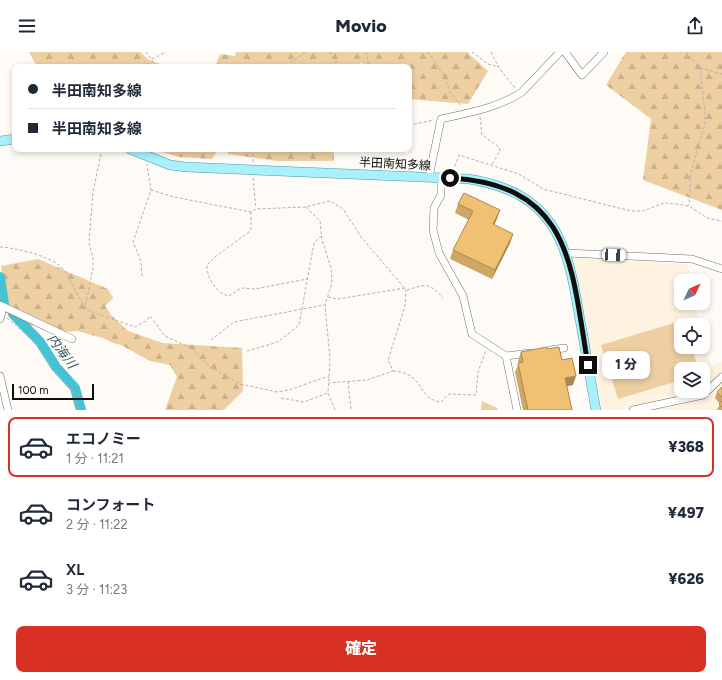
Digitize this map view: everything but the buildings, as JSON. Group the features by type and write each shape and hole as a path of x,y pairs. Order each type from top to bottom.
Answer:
{"main road":[{"path":"0,141 12,139"},
{"name":"半田南知多線","path":"136,152 170,165 186,167 445,178 487,182 518,195 538,209 548,220 560,238 567,253 596,410"}],"street":[{"path":"429,178 440,119 502,104 515,97 522,92 560,52"},
{"path":"565,52 582,75 604,52"},
{"path":"445,178 441,195 434,208 433,230 438,253 463,296 472,334 506,356 564,348"},
{"path":"567,253 692,259 722,269"},
{"path":"0,305 1,316"},
{"path":"0,305 72,339"},
{"path":"506,356 517,410"},
{"path":"0,376 8,410"},
{"path":"633,410 650,408 703,395 722,377"}],"path":[{"path":"146,52 155,64"},
{"path":"152,59 155,56 166,52"},
{"path":"290,64 306,52"},
{"path":"330,52 336,61 336,64"},
{"path":"366,52 369,64"},
{"path":"428,52 445,77 450,92 459,102 465,113"},
{"path":"472,52 488,64 499,68"},
{"path":"491,52 499,68 515,89 515,97"},
{"path":"686,52 700,68 722,74"},
{"path":"689,206 691,172 705,124 700,68"},
{"path":"480,110 482,135 497,144 500,148 500,151 492,165"},
{"path":"412,124 440,119"},
{"path":"85,307 93,268 93,258 89,243 93,192 101,152"},
{"path":"253,152 256,209"},
{"path":"445,178 459,156 519,174 543,189 631,211 643,211 664,203 689,206 707,218 722,221"},
{"path":"142,276 140,261 133,242 151,190 146,167 149,158"},
{"path":"151,190 174,197 251,212 256,209 305,207 330,201 343,209 362,238 405,289 405,306 388,360 393,371"},
{"path":"305,207 320,221 321,235 331,268 332,283 325,305 330,359 328,393 335,410"},
{"path":"251,212 251,229 249,232 215,257 207,265 207,273 214,284 229,296 241,288 255,289 307,280"},
{"path":"247,351 278,342 296,329 301,321 314,243 321,235"},
{"path":"0,247 22,250 43,256 62,268 85,309 135,327 146,322 150,316 165,336 191,348 210,367 240,384 277,392 289,390 329,377"},
{"path":"327,297 338,299 428,285 432,286 443,298"},
{"path":"211,340 234,322 325,305"},
{"path":"1,316 35,342 53,369 72,390 78,410"},
{"path":"329,383 367,380 393,371 412,376 427,396 435,401 441,402 449,394 476,395 478,372 489,345"},
{"path":"348,381 351,410"},
{"path":"281,398 304,402 328,393"}],"shaded area":[{"path":"574,258 688,264 690,274 674,274 674,310 696,310 698,318 674,318 674,354 708,354 710,362 674,362 674,398 710,398 710,362 711,366 722,362 722,410 602,410"}],"green space":[{"path":"29,52 140,52 149,60 160,64 35,64"},
{"path":"236,52 467,52 488,71 468,104 412,99 412,64 216,64 220,54 235,56"},
{"path":"626,52 722,52 722,210 643,180 651,119 606,85"},
{"path":"162,152 217,152 212,159 179,157"},
{"path":"228,152 334,152 334,161 277,161 228,154"},
{"path":"38,259 108,289 113,298 105,306 112,316 128,331 163,343 242,348 243,391 224,410 165,410 177,377 170,365 150,361 121,345 103,338 77,331 62,332 35,325 29,326 6,302 1,266"},
{"path":"674,323 674,354 694,354 696,362 674,362 674,382 618,399 601,345"},
{"path":"482,401 497,408 498,410 481,410"}],"waterway":[{"name":"内海川","path":"0,277 4,304"},
{"name":"内海川","path":"13,314 40,342 56,367 75,388 81,410"}],"route":[{"path":"450,178 487,182 514,192 538,209 554,228 567,253 571,269 588,365"}]}
